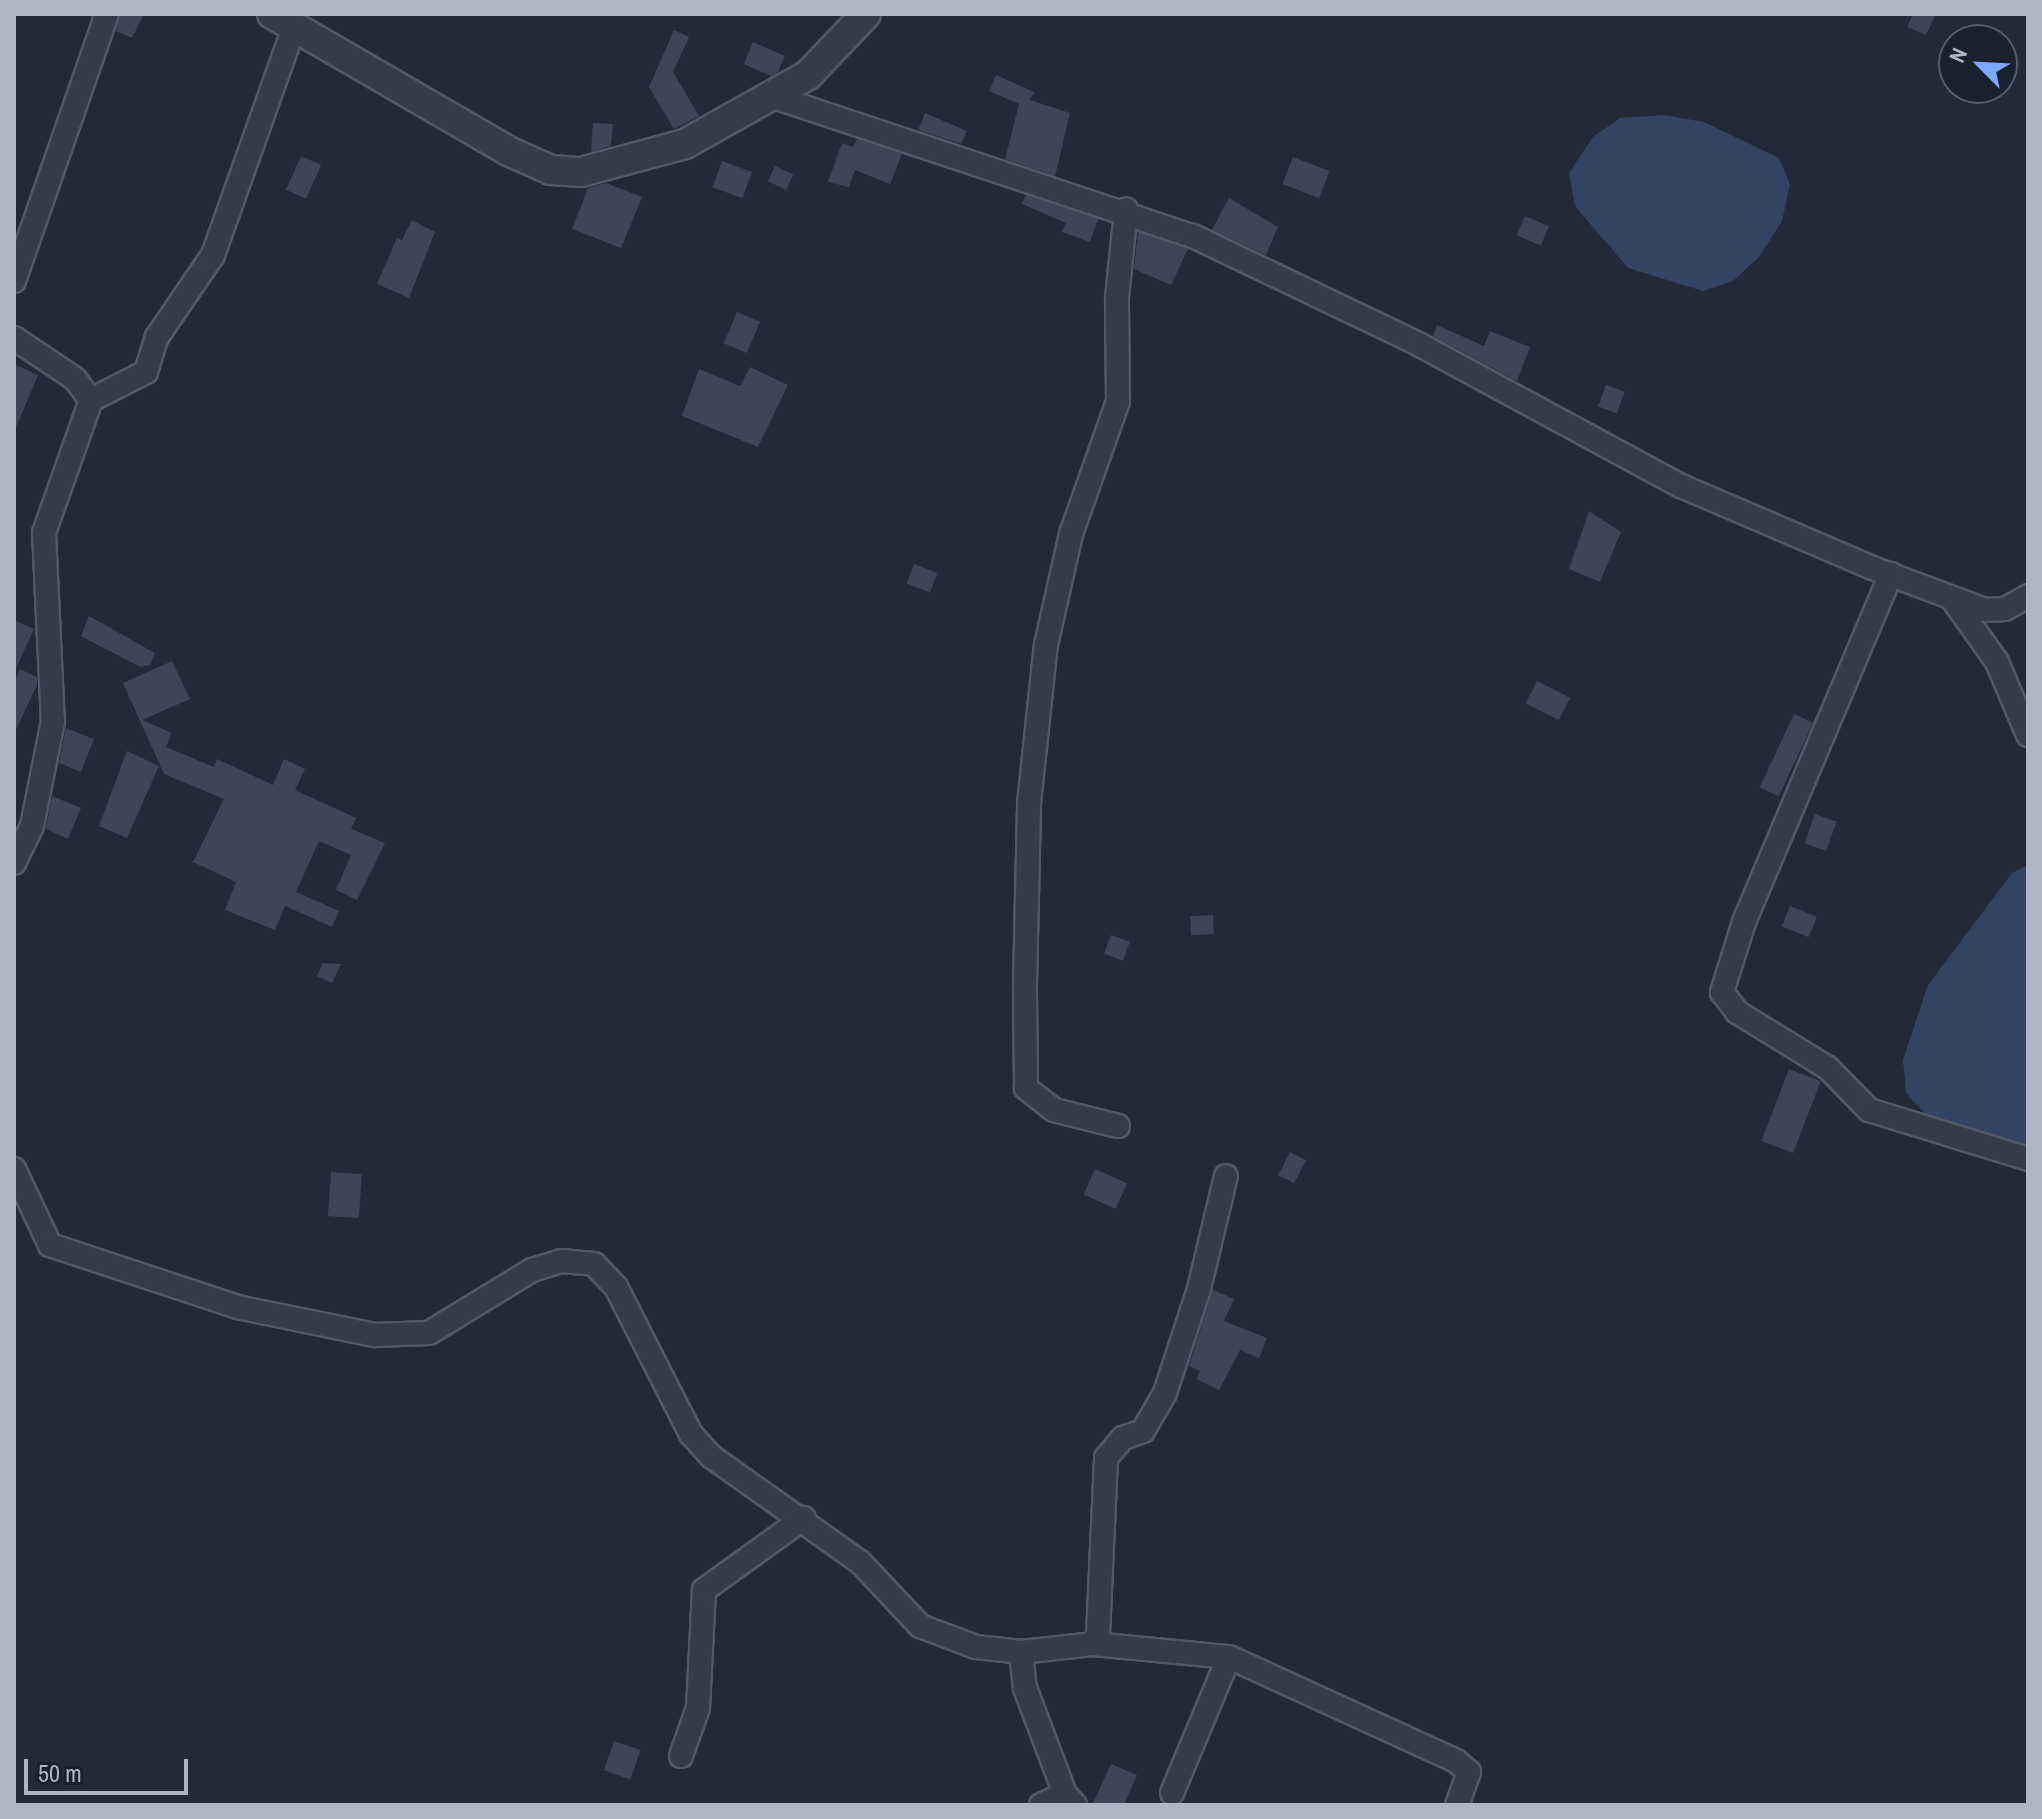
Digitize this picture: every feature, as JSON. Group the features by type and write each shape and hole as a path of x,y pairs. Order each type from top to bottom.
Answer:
{"street":[{"path":"14,281 107,14"},
{"path":"14,863 32,826 53,721 44,533 91,400 146,372 157,337 213,255 283,20 551,170 616,168 685,144 808,75 866,14"},
{"path":"771,96 878,136 1126,209 1420,345 1681,486 1891,574 1985,610 2005,609 2028,596"},
{"path":"1118,1126 1054,1110 1026,1088 1025,984 1029,803 1046,645 1071,534 1118,401 1117,298 1126,209"},
{"path":"14,338 75,379 91,400"},
{"path":"1891,574 1745,919 1722,992 1737,1012 1828,1068 1869,1110 2028,1159"},
{"path":"1947,594 1997,662 2028,735"},
{"path":"14,1169 50,1245 237,1307 375,1335 429,1333 532,1270 561,1261 594,1264 616,1287 691,1434 712,1457 804,1518 860,1562 920,1626 976,1647 1021,1652 1093,1644 1229,1657 1456,1761 1469,1772 1457,1805"},
{"path":"1093,1644 1106,1458 1123,1438 1143,1431 1165,1393 1226,1176"},
{"path":"681,1756 698,1708 704,1590 804,1518"},
{"path":"1021,1652 1025,1688 1070,1799 1041,1805"},
{"path":"1172,1793 1229,1657"}],"water":[{"path":"1664,115 1704,122 1779,158 1790,184 1782,221 1759,257 1733,281 1703,291 1628,268 1575,206 1569,173 1593,137 1620,118"},
{"path":"2028,865 2028,1144 2009,1144 1933,1122 1906,1093 1903,1060 1928,985 2012,873"}],"building":[{"path":"121,14 144,14 132,38 116,31"},
{"path":"1913,14 1936,14 1926,35 1907,27"},
{"path":"674,30 689,37 673,72 699,116 674,129 649,87"},
{"path":"753,42 785,56 778,72 771,76 744,64"},
{"path":"996,75 1034,92 1030,100 1070,113 1055,176 1005,159 1019,104 989,91"},
{"path":"925,113 967,131 961,144 918,130"},
{"path":"593,123 613,124 611,146 591,152"},
{"path":"857,139 902,154 890,184 855,170 849,187 828,182 842,143 853,147"},
{"path":"301,156 321,165 306,199 286,190"},
{"path":"1293,157 1329,171 1319,198 1283,184"},
{"path":"722,161 752,172 742,198 712,187"},
{"path":"775,166 793,174 786,190 768,182"},
{"path":"606,183 642,197 621,248 572,229 588,188"},
{"path":"1026,195 1098,219 1090,242 1062,232 1066,223 1022,204"},
{"path":"1229,198 1278,227 1266,255 1212,230"},
{"path":"1525,216 1549,226 1541,245 1517,235"},
{"path":"412,220 435,232 409,298 377,284 397,238 402,240"},
{"path":"1138,232 1188,249 1171,285 1134,269"},
{"path":"737,312 760,322 747,353 724,343"},
{"path":"1437,325 1484,346 1490,331 1530,347 1517,381 1433,336"},
{"path":"14,364 38,375 14,432"},
{"path":"750,367 788,385 758,447 682,416 699,369 740,386"},
{"path":"1606,385 1625,392 1617,413 1598,407"},
{"path":"1589,511 1621,532 1600,582 1569,569"},
{"path":"914,564 937,573 930,593 906,584"},
{"path":"89,616 155,653 150,665 140,667 81,636"},
{"path":"14,620 34,629 14,673"},
{"path":"172,661 190,699 142,720 172,733 166,747 214,767 217,759 273,785 284,759 305,769 295,790 356,818 351,829 385,843 357,900 336,890 351,855 319,841 296,892 339,911 332,927 285,906 275,930 225,910 236,882 193,862 224,799 164,774 123,683"},
{"path":"20,669 37,677 37,685 14,734 14,683"},
{"path":"1537,681 1570,698 1559,720 1526,703"},
{"path":"1794,714 1813,723 1779,796 1760,787"},
{"path":"66,728 94,739 81,772 59,763"},
{"path":"127,751 159,766 127,838 99,826"},
{"path":"52,796 81,808 68,839 46,829"},
{"path":"1815,814 1837,822 1826,851 1804,843"},
{"path":"1790,906 1817,917 1809,937 1782,926"},
{"path":"1213,915 1214,934 1191,935 1190,916"},
{"path":"1111,935 1130,942 1123,961 1104,954"},
{"path":"323,963 341,964 332,983 317,976"},
{"path":"1789,1069 1821,1081 1793,1153 1761,1141"},
{"path":"1290,1152 1306,1160 1294,1183 1278,1175"},
{"path":"1095,1169 1127,1183 1116,1209 1084,1195"},
{"path":"331,1172 362,1174 359,1218 328,1216"},
{"path":"1213,1290 1234,1299 1224,1321 1267,1338 1259,1358 1240,1350 1219,1390 1196,1379 1200,1371 1189,1366"},
{"path":"614,1741 640,1750 630,1779 604,1770"},
{"path":"1111,1764 1137,1775 1124,1805 1092,1805"}]}
